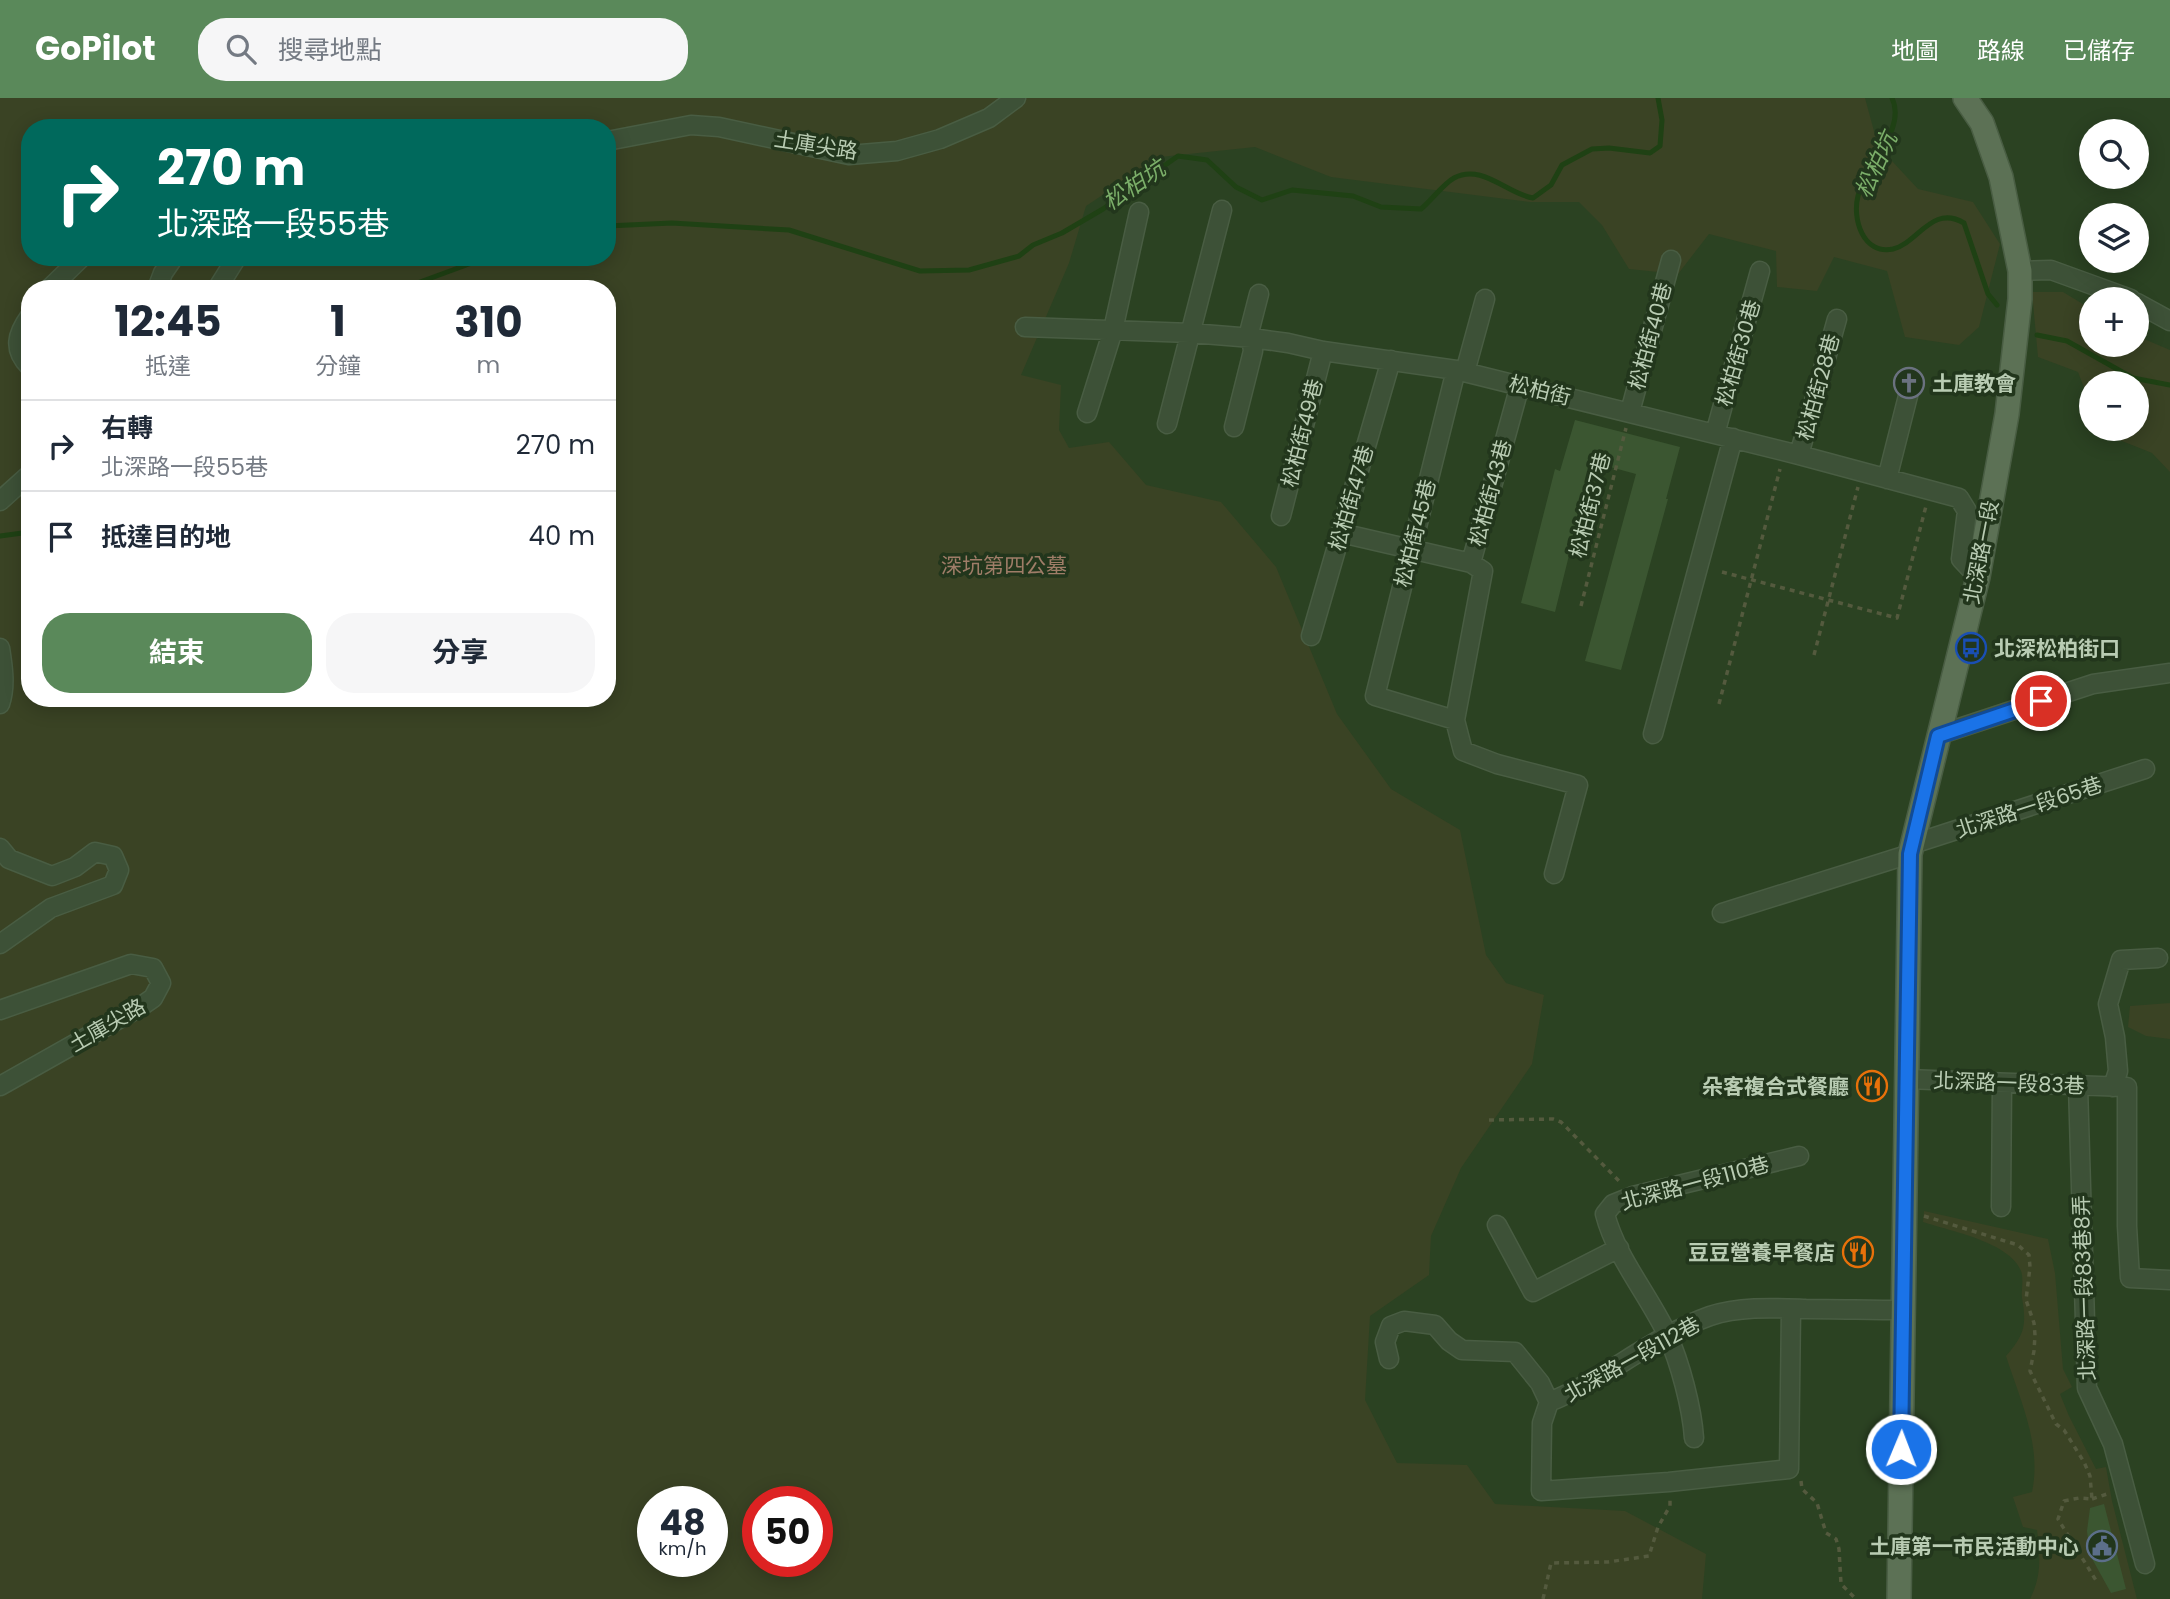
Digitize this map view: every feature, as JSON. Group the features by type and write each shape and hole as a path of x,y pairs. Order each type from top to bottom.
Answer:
{"main road":[{"name":"北深路一段","path":"1899,1599 1912,849 1978,577 2007,414 2020,299 2020,271 2001,177 1982,123 1965,98"}],"street":[{"name":"土庫尖路","path":"616,139 691,125 719,127 849,155 897,151 940,139 989,118 1016,98"},
{"path":"1167,424 1222,210"},
{"path":"1087,413 1113,330 1139,212"},
{"name":"松柏街40巷","path":"1630,412 1671,260"},
{"path":"58,280 73,266"},
{"path":"2020,271 2051,270 2098,287"},
{"name":"松柏街30巷","path":"1715,434 1760,271"},
{"path":"1234,427 1253,351 1250,329 1259,294"},
{"name":"松柏街45巷","path":"1455,720 1374,696 1410,549 1461,371 1485,299"},
{"path":"2149,310 2170,321"},
{"name":"松柏街28巷","path":"1792,453 1837,319"},
{"name":"松柏街","path":"1025,327 1252,338 1461,371 1792,453 1959,498 1967,511 1961,559 1978,577"},
{"path":"21,328 18,345 21,352"},
{"name":"松柏街49巷","path":"1281,516 1323,351"},
{"name":"松柏街47巷","path":"1311,636 1391,360"},
{"name":"松柏街43巷","path":"1455,720 1483,571 1471,563 1520,385"},
{"path":"1887,479 1909,393"},
{"path":"1653,734 1733,438"},
{"path":"0,501 21,482"},
{"path":"1341,533 1471,563"},
{"path":"0,648 3,680 0,704"},
{"path":"1938,736 2093,684 2170,673"},
{"path":"1455,720 1463,751 1497,764 1578,785 1554,874"},
{"name":"北深路一段65巷","path":"1721,913 2145,769"},
{"path":"0,848 9,859 33,871 52,876 75,867 95,852 113,856 119,870 113,886 51,908 0,944"},
{"name":"北深路一段83巷","path":"1906,1079 2120,1087 2115,1037 2108,1004 2116,972 2121,960 2158,958"},
{"name":"土庫尖路","path":"0,1010 131,964 153,968 161,983 153,998 140,1007 0,1086"},
{"path":"2001,1206 2002,1083"},
{"name":"北深路一段83巷8弄","path":"2078,1086 2087,1388 2113,1444 2145,1564"},
{"path":"2120,1087 2130,1278 2170,1280"},
{"name":"北深路一段110巷","path":"1694,1438 1693,1415 1667,1335 1608,1227 1605,1214 1613,1204 1633,1196 1799,1156"},
{"path":"1497,1225 1533,1292 1619,1248"},
{"name":"北深路一段112巷","path":"1390,1359 1385,1342 1391,1326 1404,1321 1435,1325 1449,1341 1462,1350 1515,1352 1540,1383 1549,1402 1574,1393 1667,1335 1712,1316 1753,1309 1903,1310"},
{"path":"1549,1402 1542,1423 1541,1492 1794,1473 1791,1309"}],"path":[{"name":"松柏街37巷","path":"1581,606 1630,412"},
{"path":"1719,704 1751,579 1792,453"},
{"path":"1814,655 1862,472"},
{"path":"1721,572 1897,618 1930,490"},
{"path":"1489,1120 1553,1119 1561,1122 1633,1196"},
{"path":"1906,1213 1925,1216 2018,1245 2029,1255 2030,1274 2026,1300 2035,1335 2030,1371 2056,1424 2064,1430 2090,1476 2092,1499 2078,1498 2064,1502 2057,1519 2097,1582"},
{"path":"1794,1473 1802,1489 1817,1503 1826,1533 1836,1539 1841,1584 1856,1599"},
{"path":"1543,1599 1550,1563 1608,1562 1649,1556 1658,1527 1670,1506 1669,1482"}],"green space":[{"name":"深坑第四公墓","path":"0,98 1865,98 1878,146 1918,189 1973,202 2000,244 1979,327 1959,345 1905,337 1887,271 1834,257 1817,291 1777,287 1776,251 1709,234 1678,274 1629,269 1602,225 1579,202 1530,202 1331,177 1255,147 1160,157 1086,206 1069,263 1021,375 1061,385 1059,430 1069,448 1109,442 1146,485 1221,502 1276,567 1337,714 1391,789 1460,830 1486,955 1506,983 1544,995 1532,1064 1461,1168 1431,1236 1429,1275 1370,1316 1365,1400 1397,1463 1467,1465 1495,1504 1625,1511 1706,1554 1702,1599 0,1599"},
{"path":"2032,292 2063,292 2079,302 2079,357 2149,357 2149,341 2170,350 2170,472 2152,453 2122,441 2149,441 2149,371 2079,371 2079,375 2038,357"},
{"path":"2170,1003 2170,1039 2146,1036 2128,1027 2130,1006"},
{"path":"1924,1211 2048,1239 2055,1273 2063,1369 2072,1387 2060,1394 2096,1469 2106,1467 2137,1599 2030,1599 2038,1574 2037,1530 2023,1527 2013,1497 2032,1492 2034,1457 2028,1423 2006,1356 2023,1330 2022,1274 2015,1261 1992,1245 1923,1222"}],"building":[{"path":"1575,420 1680,447 1621,670 1585,661 1636,474 1592,462 1555,612 1521,603 1555,469 1560,471"},
{"name":"土庫第一市民活動中心","path":"2104,1504 2126,1589 2111,1593 2090,1555 2087,1531 2090,1508"}],"waterway":[{"name":"松柏坑","path":"616,226 672,223 789,230 920,271 969,270 1019,256 1033,245 1062,233 1103,209 1178,156 1207,160 1236,187 1262,200 1292,190 1353,196 1381,207 1421,209 1446,184 1464,174 1484,177 1533,198 1551,185 1562,165 1592,149 1609,148 1650,153 1660,146 1662,120 1658,98"},
{"name":"松柏坑","path":"1892,98 1895,110 1890,135 1858,196 1857,215 1862,233 1874,246 1893,249 1910,240 1934,221 1953,218 1964,223 1988,294 1997,305"},
{"name":"松柏坑","path":"425,280 464,266"},
{"name":"松柏坑","path":"2037,335 2067,341 2133,378 2170,385"},
{"name":"松柏坑","path":"0,536 21,533"}],"place":[{"name":"土庫教會","path":"1909,383"},
{"name":"北深松柏街口","path":"1971,648"},
{"name":"朵客複合式餐廳","path":"1872,1086"},
{"name":"豆豆營養早餐店","path":"1858,1252"},
{"name":"土庫第一市民活動中心","path":"2102,1546"}],"route":[{"path":"1901,1449 1910,854 1938,736 2041,701"}]}
